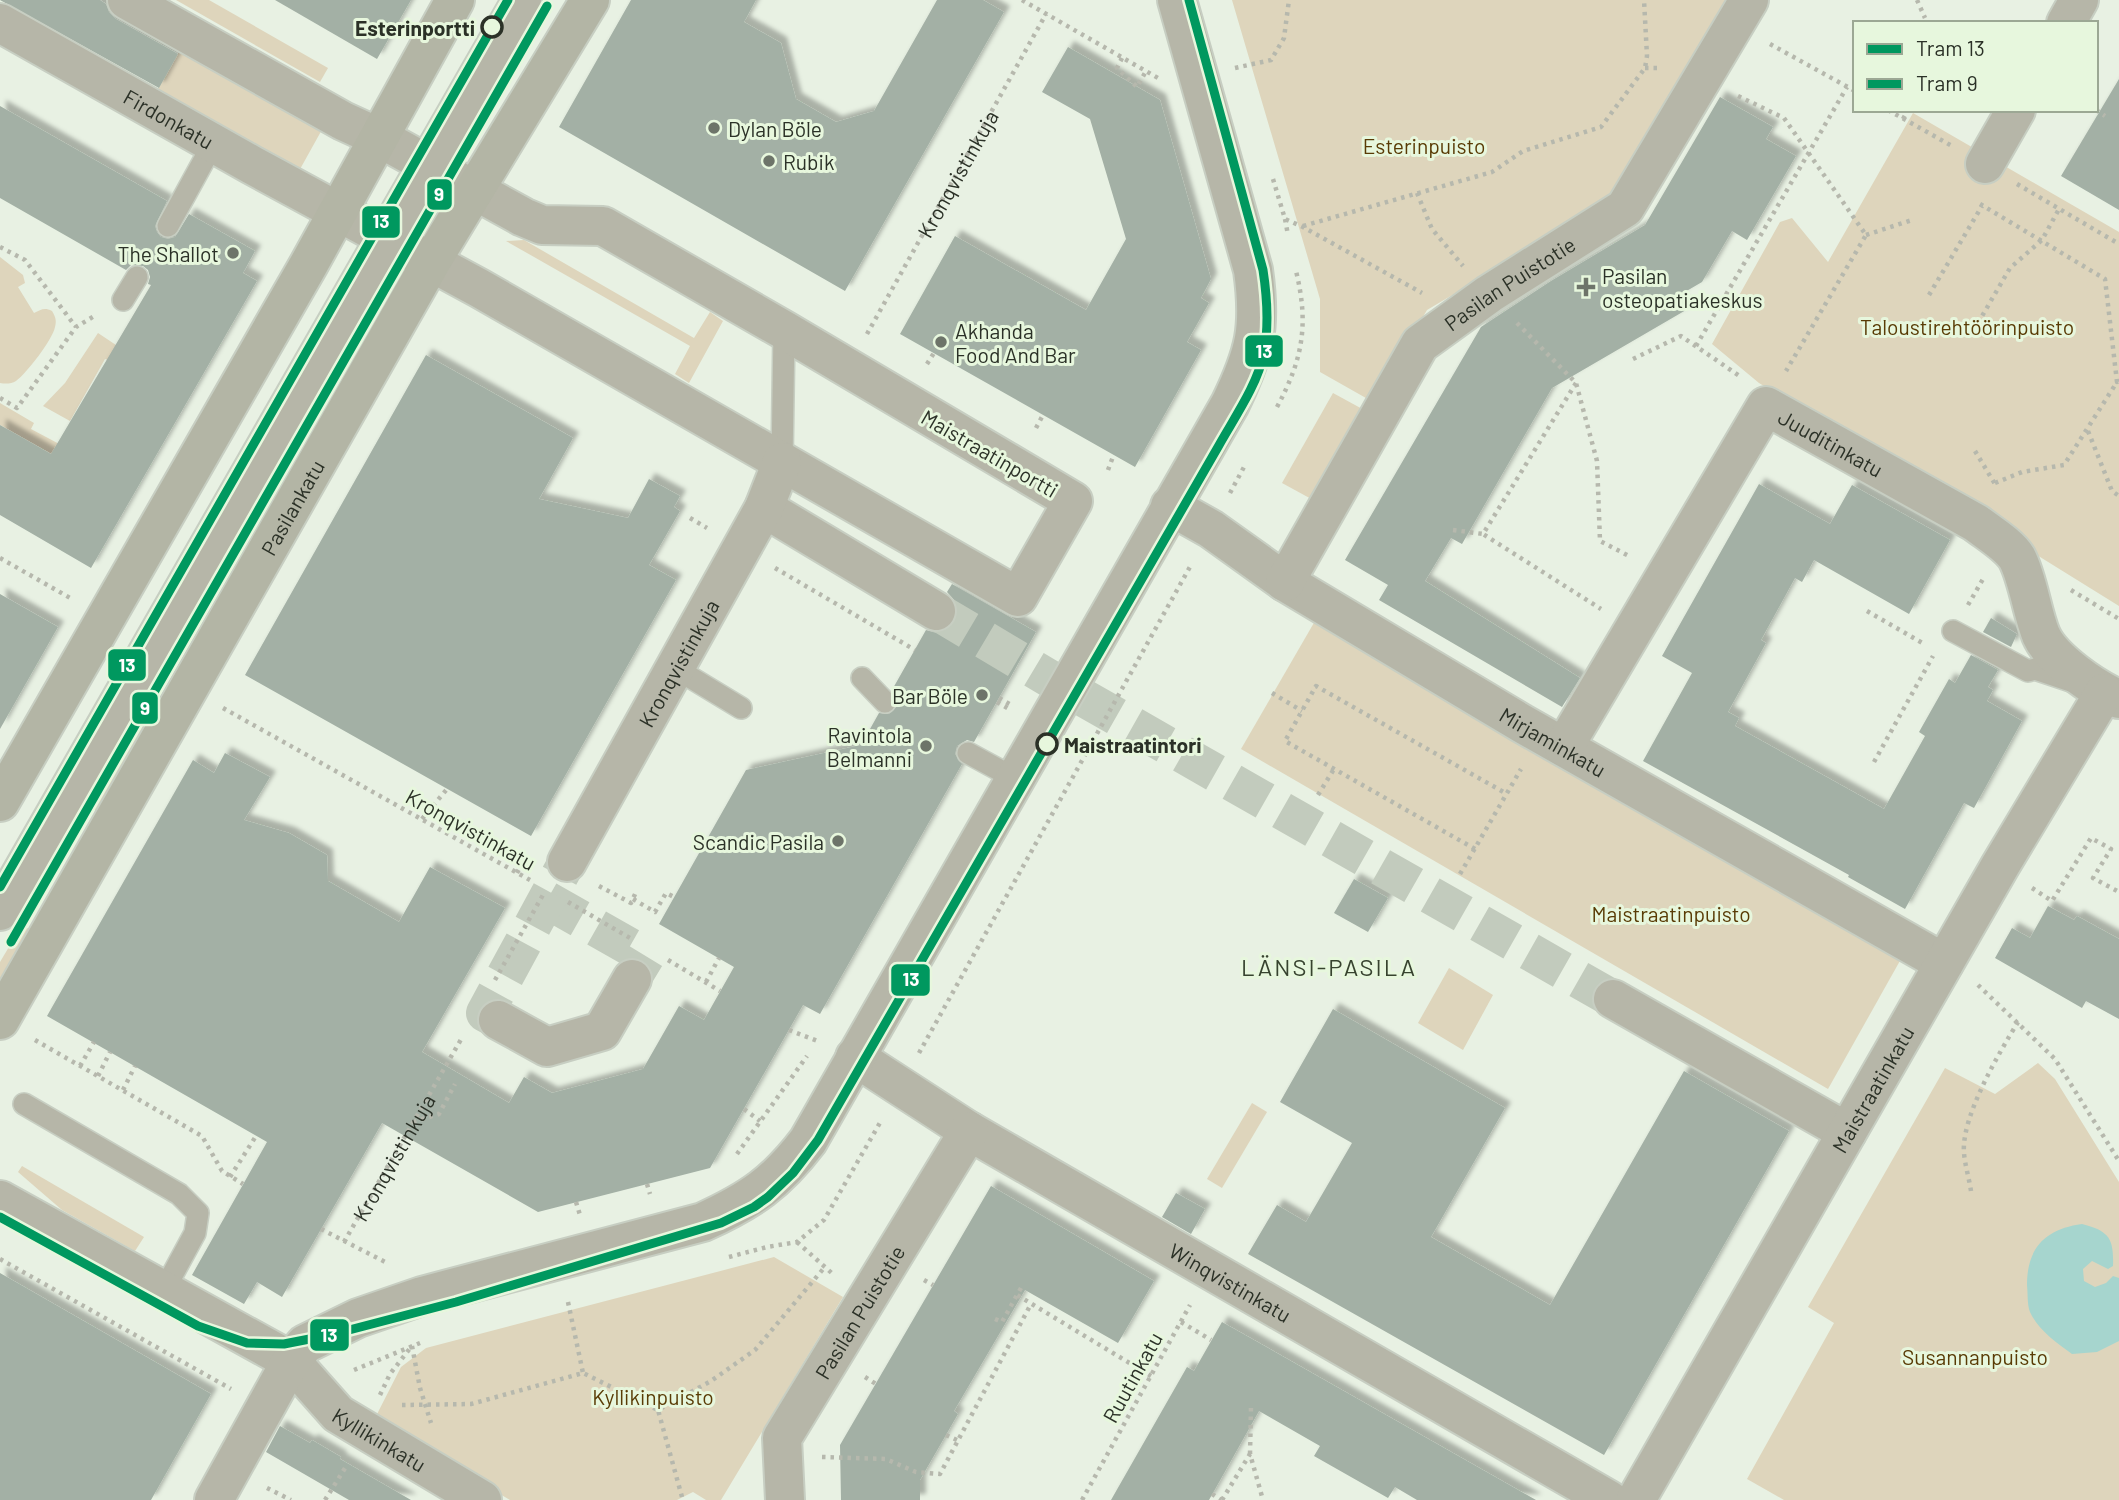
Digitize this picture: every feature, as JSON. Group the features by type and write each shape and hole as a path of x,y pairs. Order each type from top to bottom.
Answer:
{"street":[{"path":"127,0 343,121 380,138"},
{"path":"0,802 380,138 455,0"},
{"path":"0,911 522,0"},
{"name":"Pasilankatu","path":"14,1028 431,262 590,0"},
{"path":"214,1500 291,1361 305,1344 358,1318 422,1296 703,1222 740,1205 763,1189 789,1167 808,1140 1230,404 1253,350 1257,300 1253,270 1177,0"},
{"path":"2067,21 2079,0"},
{"name":"Pasilan Puistotie","path":"1285,582 1420,344 1474,304 1625,208 1742,12"},
{"name":"Firdonkatu","path":"0,23 338,212"},
{"path":"1985,164 2015,112"},
{"name":"Maistraatinportti","path":"338,212 431,262 1018,597 1073,501 603,226 542,225 380,138"},
{"name":"Juuditinkatu","path":"1553,741 1664,575 1766,406 1976,523 2002,544 2017,557 2042,638 2057,658 2112,696"},
{"name":"Kronqvistinkuja","path":"557,886 764,509 782,462"},
{"name":"Mirjaminkatu","path":"1170,506 1211,529 1285,582 1553,741 1944,963"},
{"path":"764,509 936,611"},
{"name":"Maistraatinkatu","path":"1636,1500 2000,866 2112,696"},
{"path":"482,1025 547,1047 601,1031 632,979"},
{"path":"1613,999 1847,1132"},
{"name":"Winqvistinkatu","path":"855,1057 969,1132 1609,1500"},
{"name":"Pasilan Puistotie","path":"785,1500 782,1438 969,1132"},
{"path":"0,1200 291,1361"},
{"name":"Kyllikinkatu","path":"291,1361 338,1414 468,1492"}],"lane":[{"path":"168,226 214,142"},
{"path":"123,300 137,277"},
{"path":"782,462 784,330"},
{"path":"1953,631 2028,671 2035,669 2112,696"},
{"path":"675,668 741,708"},
{"path":"862,678 885,702"},
{"path":"968,752 1014,778"},
{"path":"24,1104 179,1194 198,1213 195,1233 163,1292"}],"path":[{"path":"1022,0 1031,2 1046,14 1163,81"},
{"path":"1243,79 1239,67 1271,60 1284,38 1289,0"},
{"path":"1303,227 1492,172 1523,151 1601,127 1645,68 1647,56 1644,0"},
{"path":"1917,0 1925,18"},
{"path":"1742,12 1853,90"},
{"name":"Kronqvistinkuja","path":"846,368 1046,14"},
{"path":"1122,58 1117,68 1137,87 1146,71"},
{"path":"1703,79 1784,118 1866,235"},
{"path":"1696,346 1847,87"},
{"path":"2098,111 2105,116"},
{"path":"1903,119 1907,112"},
{"path":"1269,168 1285,219 1474,304 1576,383 1598,461 1600,541 1664,575"},
{"path":"1417,193 1432,229 1465,270 1466,292 1474,304"},
{"path":"1974,201 2105,279 2118,381 2064,465 2022,472 1995,483"},
{"path":"1929,295 1982,206"},
{"path":"1978,323 2010,268 2042,240 2059,209"},
{"path":"1633,359 1681,336 1740,376 1766,406 1866,235 1912,220"},
{"path":"0,247 24,260 76,327"},
{"path":"0,398 17,408 76,327 123,300"},
{"path":"927,364 934,353"},
{"path":"1483,534 1576,383"},
{"path":"1036,428 1042,415"},
{"path":"2087,430 2112,491 2119,496"},
{"path":"1108,470 1114,454"},
{"path":"1453,530 1483,534 1604,610"},
{"path":"1874,762 1936,651 1953,631 2002,544"},
{"path":"0,558 76,601"},
{"path":"764,561 915,650"},
{"path":"1867,611 1936,651"},
{"path":"1475,849 1285,741 1302,711 1317,686 1507,794"},
{"path":"1272,693 1302,711"},
{"path":"998,700 1010,707"},
{"name":"Kronqvistinkatu","path":"216,704 422,819 557,886 632,939"},
{"path":"1460,874 1507,794 1553,741"},
{"path":"1318,794 1334,769"},
{"path":"422,819 447,789"},
{"path":"2000,866 2052,901 2091,838 2110,849 2092,878 2119,892"},
{"path":"493,983 557,886"},
{"path":"610,892 631,903 636,892"},
{"path":"633,898 655,912 666,893 674,897"},
{"path":"663,958 720,991"},
{"path":"706,982 719,958"},
{"path":"1944,963 1971,978 2055,1059 2119,1161"},
{"path":"1971,1191 1963,1152 1968,1127 1990,1067 2018,1022"},
{"name":"Kronqvistinkuja","path":"344,1242 413,1122 482,1025"},
{"path":"14,1028 202,1136 222,1171 243,1184"},
{"path":"734,1158 818,1041"},
{"path":"80,1066 94,1042"},
{"path":"98,1076 110,1052"},
{"path":"122,1090 135,1066"},
{"path":"413,1122 439,1114 455,1084"},
{"path":"744,1109 760,1121"},
{"path":"230,1177 256,1136"},
{"path":"321,1229 385,1263 396,1265"},
{"path":"797,1242 824,1268 867,1298"},
{"path":"0,1259 265,1408"},
{"path":"658,1410 711,1381 755,1350 824,1268"},
{"name":"Ruutinkatu","path":"1082,1500 1209,1270"},
{"path":"995,1320 1002,1322 1021,1287"},
{"path":"1017,1295 1151,1376"},
{"path":"568,1302 583,1373"},
{"path":"783,1456 886,1459 916,1472 940,1474 1031,1304"},
{"path":"1181,1322 1211,1340"},
{"path":"338,1414 375,1403 390,1374 412,1346 437,1446 468,1492"},
{"path":"401,1405 471,1404 583,1373 658,1410 682,1497"},
{"path":"1251,1406 1250,1454 1263,1500"},
{"path":"946,1435 957,1440"},
{"path":"1212,1494 1222,1500 1250,1454"},
{"path":"260,1485 291,1500"}],"green space":[{"path":"176,0 209,0 328,68 320,82"},
{"name":"Esterinpuisto","path":"1232,0 1729,0 1613,200 1427,310 1373,402 1320,372 1320,299"},
{"path":"182,46 324,126 294,180 152,100"},
{"name":"Taloustirehtöörinpuisto","path":"1913,113 2119,232 2119,606 1759,383 1712,344 1780,222 1792,218 1828,262"},
{"path":"524,240 694,338 710,312 723,321 689,383 675,374 690,346 506,241"},
{"path":"0,257 23,275 25,283 18,287 34,313 43,309 49,310 56,320 49,340 38,356 20,377 8,384 0,383"},
{"path":"98,333 116,345 108,360 105,359 70,421 43,406 65,383"},
{"path":"1333,393 1366,411 1315,501 1282,483"},
{"path":"0,403 34,423 31,429 63,446 57,457 0,425"},
{"name":"Maistraatinpuisto","path":"1315,621 1901,959 1828,1089 1241,749"},
{"path":"145,709 157,717 98,811 94,810 91,804"},
{"path":"22,925 34,932 0,990 0,962"},
{"path":"1449,968 1493,995 1463,1050 1418,1023"},
{"name":"Susannanpuisto","path":"2038,1063 2055,1079 2119,1182 2119,1500 1784,1500 1747,1479 1834,1323 1808,1307 1945,1068 1995,1094"},
{"path":"1252,1103 1267,1112 1222,1188 1207,1179"},
{"path":"22,1166 144,1237 135,1251 62,1210 18,1172"},
{"name":"Kyllikinpuisto","path":"774,1257 843,1297 721,1500 706,1500 693,1492 677,1500 510,1500 374,1420 401,1367 426,1348"}],"water":[{"path":"2082,1224 2104,1233 2111,1242 2113,1266 2108,1269 2092,1261 2083,1269 2084,1281 2095,1287 2106,1283 2113,1276 2119,1278 2119,1341 2097,1352 2072,1354 2048,1336 2033,1319 2028,1302 2028,1272 2035,1250 2041,1242 2058,1230"}],"building":[{"path":"0,0 100,0 116,19 178,54 159,88"},
{"path":"275,0 411,0 377,59"},
{"name":"Rubik","path":"631,0 756,0 744,22 781,43 796,99 836,122 874,111 937,0 983,0 1004,12 845,291 559,127"},
{"path":"1068,47 1160,100 1211,279 1201,298 1209,303 1187,342 1201,350 1135,467 900,334 955,236 1086,310 1126,239 1090,119 1042,92"},
{"path":"2119,79 2119,210 2061,176"},
{"path":"1720,97 1773,127 1766,139 1796,156 1747,240 1732,231 1702,282 1678,296 1686,310 1552,388 1462,544 1451,538 1425,581 1580,678 1562,707 1379,600 1388,585 1345,560 1481,327 1645,225"},
{"path":"0,106 167,201 155,226 161,237 175,237 189,214 255,251 243,273 257,281 91,568 0,515 0,425 51,454 151,285 148,284 150,277 143,266 131,265 126,270 0,198"},
{"path":"426,355 573,438 539,499 628,518 649,479 680,496 674,507 680,511 649,565 676,580 531,836 245,675"},
{"path":"1759,484 1830,524 1852,485 1950,540 1909,614 1814,560 1802,582 1795,578 1761,640 1766,643 1728,712 1739,718 1735,726 1884,809 1925,736 1919,732 1949,679 1955,683 1971,655 1998,670 1988,687 1993,690 1987,701 2022,721 1974,808 1964,803 1905,909 1643,761 1692,673 1662,656"},
{"path":"952,584 1036,632 974,742 967,740 957,746 955,754 962,764 820,1014 803,1005 710,1168 538,1212 382,1123 282,1297 257,1282 244,1304 192,1275 267,1142 47,1016 193,760 214,773 225,753 270,777 244,820 289,833 327,855 328,881 399,922 430,867 505,908 422,1052 509,1103 524,1077 552,1093 643,1069 679,1006 704,1020 734,967 659,924 746,770 861,745 879,713 889,714 897,706 898,698 892,690 926,630 936,633 946,630 955,622 958,612 955,601 947,592"},
{"path":"0,594 58,627 0,729"},
{"path":"1991,618 2017,634 2011,647 1983,632"},
{"path":"1354,879 1388,898 1368,932 1334,913"},
{"path":"2048,906 2074,920 2077,916 2119,939 2119,1019 2086,1001 2082,1008 1995,958 2012,928 2030,938"},
{"path":"1333,1009 1505,1108 1431,1237 1550,1305 1684,1071 1789,1131 1604,1455 1248,1254 1277,1205 1306,1222 1352,1143 1280,1102"},
{"path":"991,1186 1154,1281 1118,1343 1025,1290 954,1411 958,1414 920,1480 920,1500 841,1500 840,1445"},
{"path":"1176,1193 1205,1209 1191,1234 1162,1217"},
{"path":"0,1273 211,1394 151,1500 0,1500"},
{"path":"1222,1322 1536,1500 1417,1500 1395,1487 1388,1498 1314,1456 1320,1446 1259,1411 1209,1500 1111,1500 1187,1367 1194,1371"},
{"path":"280,1426 310,1443 312,1440 411,1500 349,1500 266,1452"}],"tunnel":[{"path":"936,611 1613,999"},
{"path":"498,1020 485,1013 567,862"},
{"path":"547,900 646,956 632,979"}],"tram line":[{"name":"13","path":"0,887 508,0"},
{"name":"13","path":"0,1217 198,1326 247,1343 284,1344 330,1335 456,1302 721,1223 754,1207 793,1173 818,1140 1238,413 1261,365 1267,322 1263,270 1189,0"},
{"name":"9","path":"11,942 547,6"}],"place":[{"name":"Esterinportti","path":"492,27"},
{"name":"Dylan Böle","path":"714,128"},
{"name":"Rubik","path":"769,161"},
{"name":"The Shallot","path":"233,253"},
{"name":"Pasilan osteopatiakeskus","path":"1586,287"},
{"name":"Akhanda Food And Bar","path":"941,342"},
{"name":"Bar Böle","path":"982,695"},
{"name":"Maistraatintori","path":"1047,744"},
{"name":"Ravintola Belmanni","path":"926,746"},
{"name":"Scandic Pasila","path":"838,841"}],"district":[{"name":"LÄNSI-PASILA","path":"1329,966"}]}
